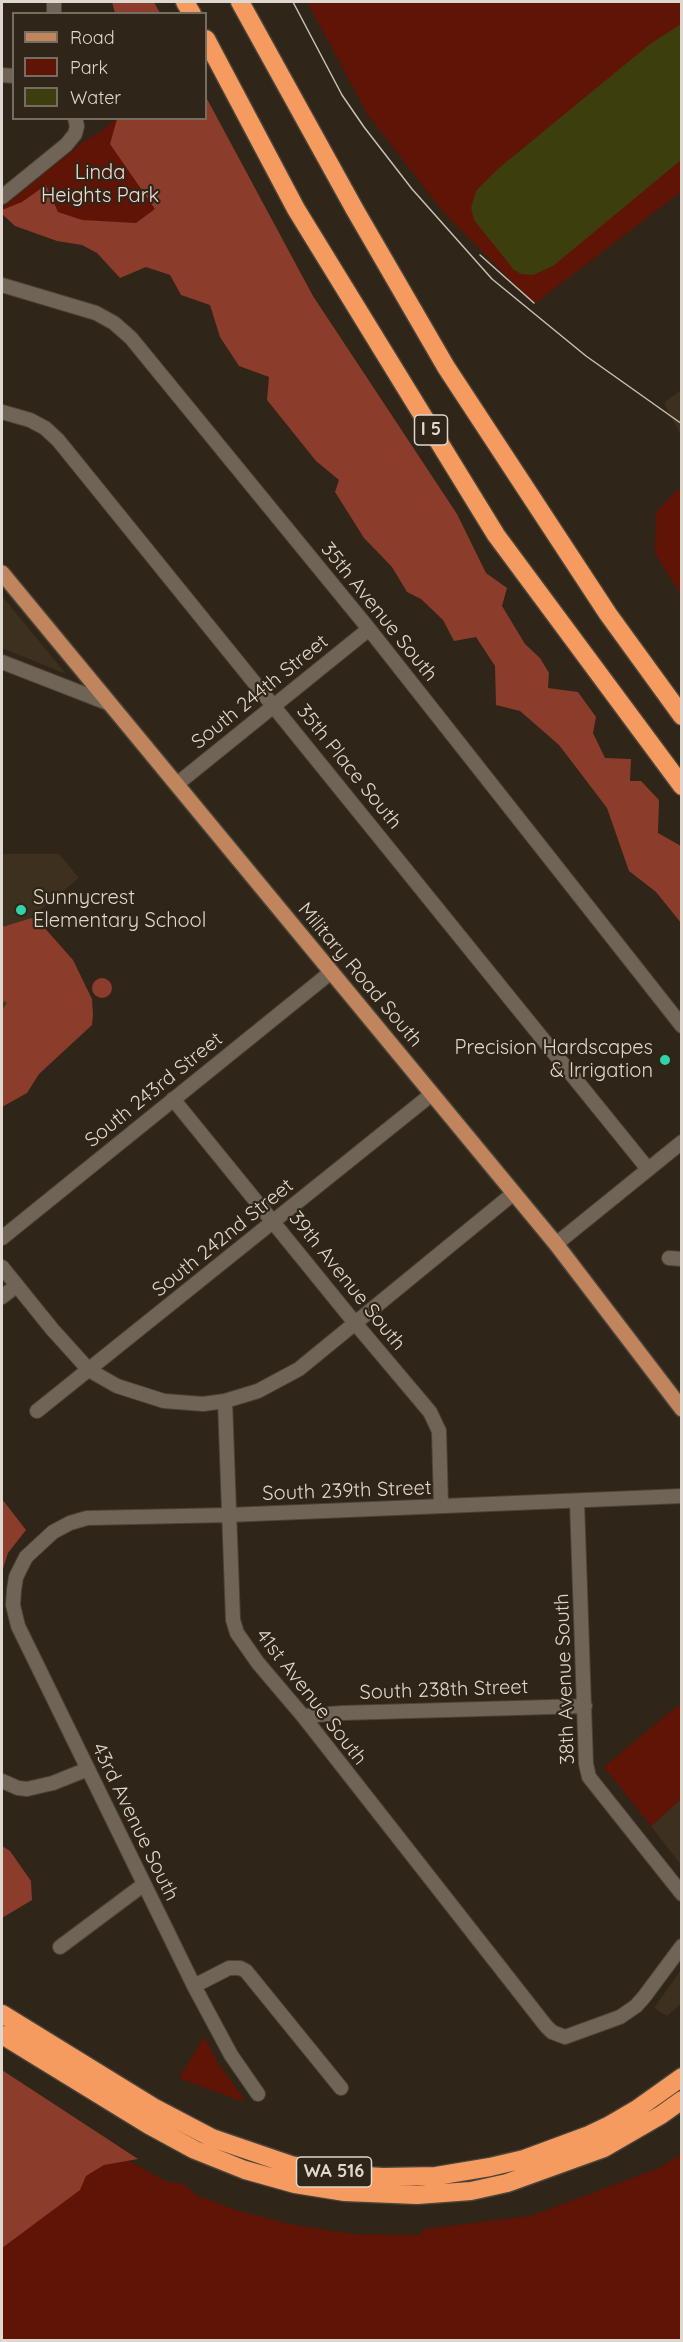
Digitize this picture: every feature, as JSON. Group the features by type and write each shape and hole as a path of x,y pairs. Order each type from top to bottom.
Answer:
{"highway":[{"name":"I 5","path":"240,2 355,210 446,367 602,604 681,716"},
{"name":"I 5","path":"207,41 296,209 496,535 681,786"},
{"name":"WA 516","path":"2,2014 153,2107 212,2138 268,2158 349,2175 436,2176 490,2168 524,2159 598,2131 637,2109 681,2077"},
{"name":"WA 516","path":"2,2035 149,2125 195,2150 245,2170 295,2184 345,2192 417,2195 471,2191 507,2183 604,2148 661,2115 681,2100"}],"main road":[{"name":"Military Road South","path":"2,573 556,1244 681,1409"}],"street":[{"path":"2,197 66,145 75,134 76,122"},
{"name":"35th Avenue South","path":"2,285 96,313 114,323 131,338 369,629 681,1026"},
{"name":"35th Place South","path":"2,412 30,420 45,428 58,440 648,1169"},
{"name":"South 244th Street","path":"177,784 369,629"},
{"path":"2,662 110,704"},
{"name":"South 243rd Street","path":"2,1238 330,973"},
{"name":"South 242nd Street","path":"37,1411 432,1094"},
{"name":"39th Avenue South","path":"173,1099 436,1421 441,1444 441,1506"},
{"path":"556,1244 681,1142"},
{"path":"2,1267 52,1329 90,1370 117,1386 164,1401 203,1404 225,1401 258,1391 287,1377 514,1193"},
{"path":"2,1297 16,1286"},
{"name":"41st Avenue South","path":"225,1401 233,1627 258,1663 303,1716 546,2026 552,2032 565,2037 620,2017 636,2006 681,1946"},
{"name":"South 239th Street","path":"26,1557 53,1532 70,1523 87,1518 230,1515 681,1496"},
{"name":"38th Avenue South","path":"577,1502 586,1764 589,1777 681,1894"},
{"name":"43rd Avenue South","path":"26,1557 16,1577 14,1615 194,1986 231,2055 258,2094"},
{"name":"South 238th Street","path":"303,1716 585,1706"},
{"path":"2,1781 27,1789 53,1783 88,1769"},
{"path":"60,1947 143,1885"},
{"path":"194,1986 229,1968 240,1968 246,1971 340,2088"}],"shaded area":[{"path":"112,2 154,2 159,12 115,12"},
{"path":"207,99 313,296 457,514 486,573 507,588 502,606 525,644 540,658 549,673 548,688 578,692 596,717 593,733 605,758 631,759 630,781 641,781 659,800 658,833 681,846 681,923 656,892 629,871 607,808 559,745 520,711 496,705 495,666 476,637 454,641 443,620 421,599 407,592 392,567 364,538 335,492 339,480 316,461 267,400 269,377 239,366 220,337 210,305 181,295 170,275 146,267 120,278 97,253 82,245 57,241 15,226 2,214 2,210 22,202 46,185 58,212 82,220 136,223 155,209 110,144 117,120 207,120"},
{"path":"681,390 681,436 664,403"},
{"path":"2,596 16,613 66,674 2,648"},
{"name":"Sunnycrest Elementary School","path":"2,854 59,854 79,878 2,941"},
{"path":"35,917 73,960 92,999 92,1025 39,1074 27,1093 2,1107 2,927"},
{"path":"102,978 109,981 112,988 109,995 102,998 95,995 92,988 95,981"},
{"path":"2,1499 26,1530 8,1553 2,1572"},
{"path":"681,1799 681,1865 651,1826"},
{"path":"2,1846 10,1851 31,1881 32,1900 2,1918"},
{"path":"681,1970 681,2004 667,2016 654,2008"},
{"path":"2,2070 138,2159 104,2165 86,2176 80,2190 2,2248"}],"green space":[{"path":"307,2 681,2 681,192 534,304 445,214 368,115"},
{"name":"Linda Heights Park","path":"115,120 162,208 147,232 2,211 2,208 87,139 98,134"},
{"path":"677,490 682,490 681,595 655,553 656,512"},
{"path":"681,1703 681,1799 651,1826 604,1767"},
{"path":"204,2037 220,2066 245,2100 238,2100 179,2078"},
{"path":"2,2111 119,2155 165,2181 185,2185 196,2195 236,2210 289,2224 353,2234 420,2235 423,2229 531,2216 659,2168 681,2154 681,2340 2,2340"}],"water":[{"path":"681,24 681,160 553,266 533,275 521,274 514,270 474,220 471,208 476,191 499,168 650,44"}],"waterway":[{"path":"2,1007 5,1003"}],"tram line":[{"path":"293,2 342,95 364,127 412,189 492,279 586,356 682,424"},
{"path":"480,255 534,303"}],"place":[{"name":"Sunnycrest Elementary School","path":"21,910"},
{"name":"Precision Hardscapes & Irrigation","path":"665,1060"}]}
